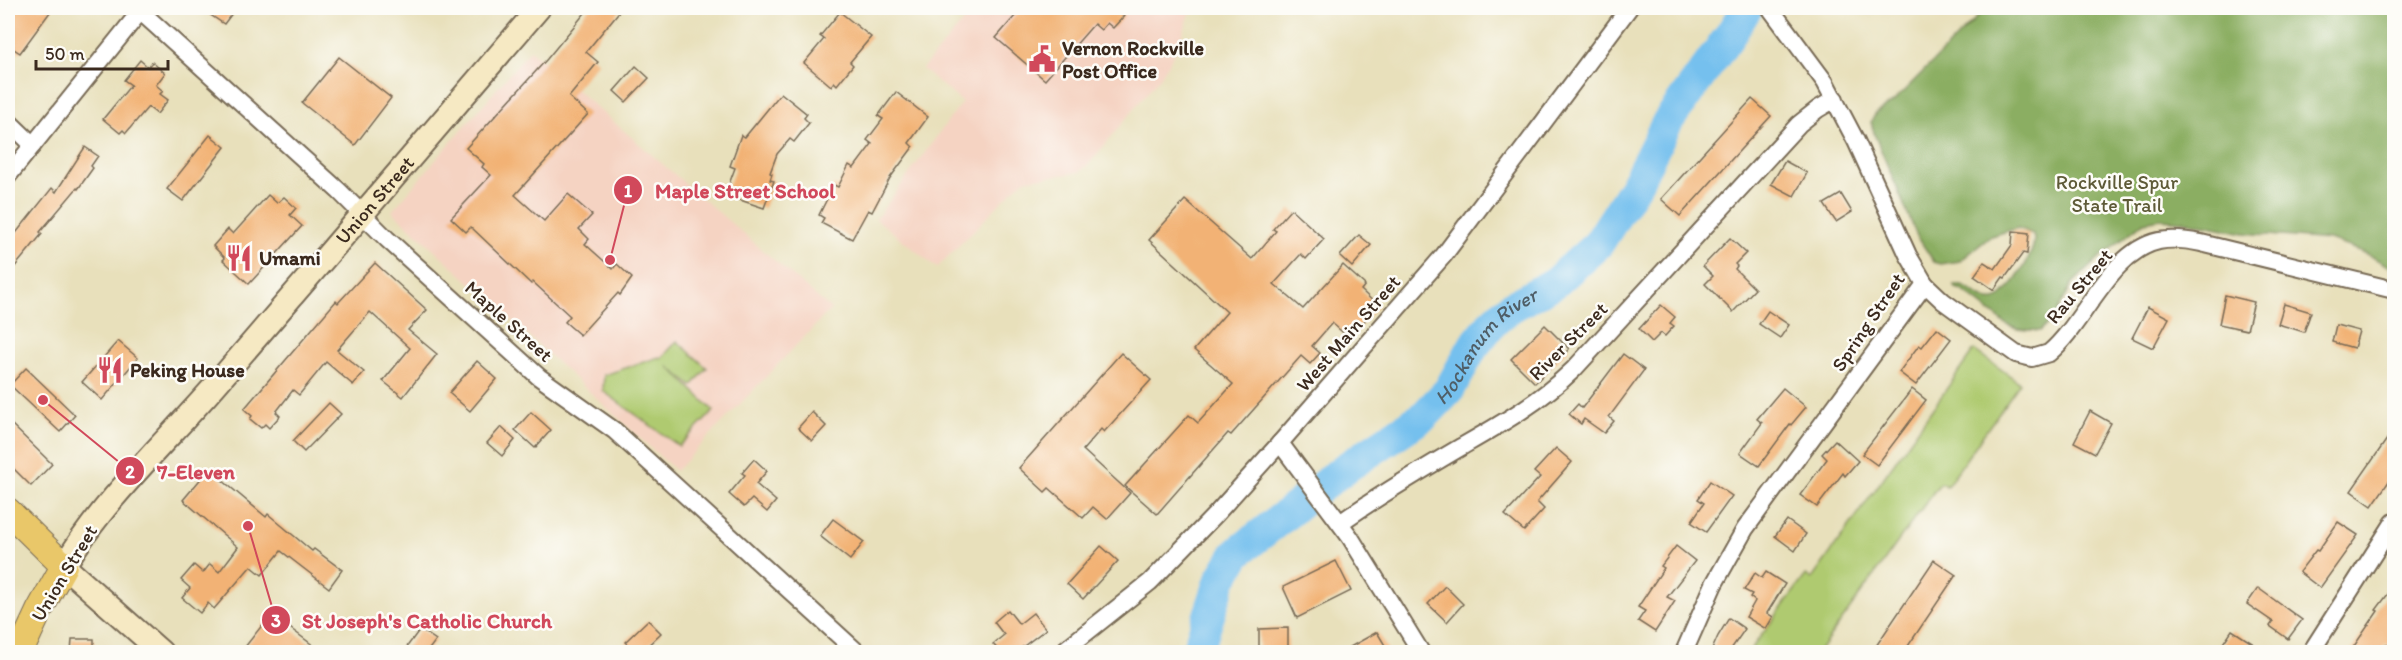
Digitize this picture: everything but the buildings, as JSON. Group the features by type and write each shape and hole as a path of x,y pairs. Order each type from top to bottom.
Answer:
{"main road":[{"name":"Union Street","path":"20,652 40,609 84,535 363,215 539,8"},
{"path":"8,511 64,566 160,652"}],"street":[{"name":"West Main Street","path":"1062,652 1150,582 1280,443 1451,246 1629,8"},
{"name":"Spring Street","path":"1684,652 1714,584 1745,529 1925,284 1908,255 1835,99 1817,69 1770,8"},
{"name":"Maple Street","path":"141,9 539,377 615,431 857,652"},
{"path":"8,176 141,9"},
{"name":"River Street","path":"1340,523 1525,409 1553,388 1574,369 1799,124 1835,99"},
{"path":"8,121 33,146"},
{"name":"Rau Street","path":"1925,284 1943,301 2011,350 2032,358 2046,355 2054,349 2122,264 2147,245 2157,241 2177,240 2201,243 2394,290"},
{"path":"1280,443 1340,523 1421,652"},
{"path":"2312,652 2394,522"}],"shaded area":[{"path":"975,8 1192,8 1178,47 1161,76 1089,164 1079,172 1023,180 937,268 876,219 962,102 922,69"},
{"path":"530,50 831,309 676,471 392,211"}],"green space":[{"name":"Rockville Spur State Trail","path":"1986,8 2394,8 2394,269 2365,253 2330,240 2244,233 2184,221 2161,219 2144,222 2098,259 2072,284 2054,318 2040,331 2009,326 1954,285 1966,287 1986,299 1998,299 2023,269 2032,250 2033,234 2018,228 1991,236 1960,261 1941,264 1934,262 1917,236 1871,122 1876,113 1893,102"},
{"path":"677,341 707,368 692,386 668,366 714,411 679,446 603,391 604,375 659,357 661,359"},
{"path":"1974,350 2020,383 1947,486 1940,483 1819,652 1749,652 1806,575 1812,579"}],"waterway":[{"name":"Hockanum River","path":"1197,652 1221,579 1237,553 1344,469 1425,415 1449,390 1473,347 1493,322 1511,307 1556,282 1598,244 1635,186 1668,121 1747,8"}],"place":[{"name":"Vernon Rockville Post Office","path":"1042,59"},
{"name":"Umami","path":"239,258"},
{"name":"Maple Street School","path":"610,260"},
{"name":"Peking House","path":"110,370"},
{"name":"7-Eleven","path":"43,400"},
{"name":"St Joseph's Catholic Church","path":"248,526"}]}
